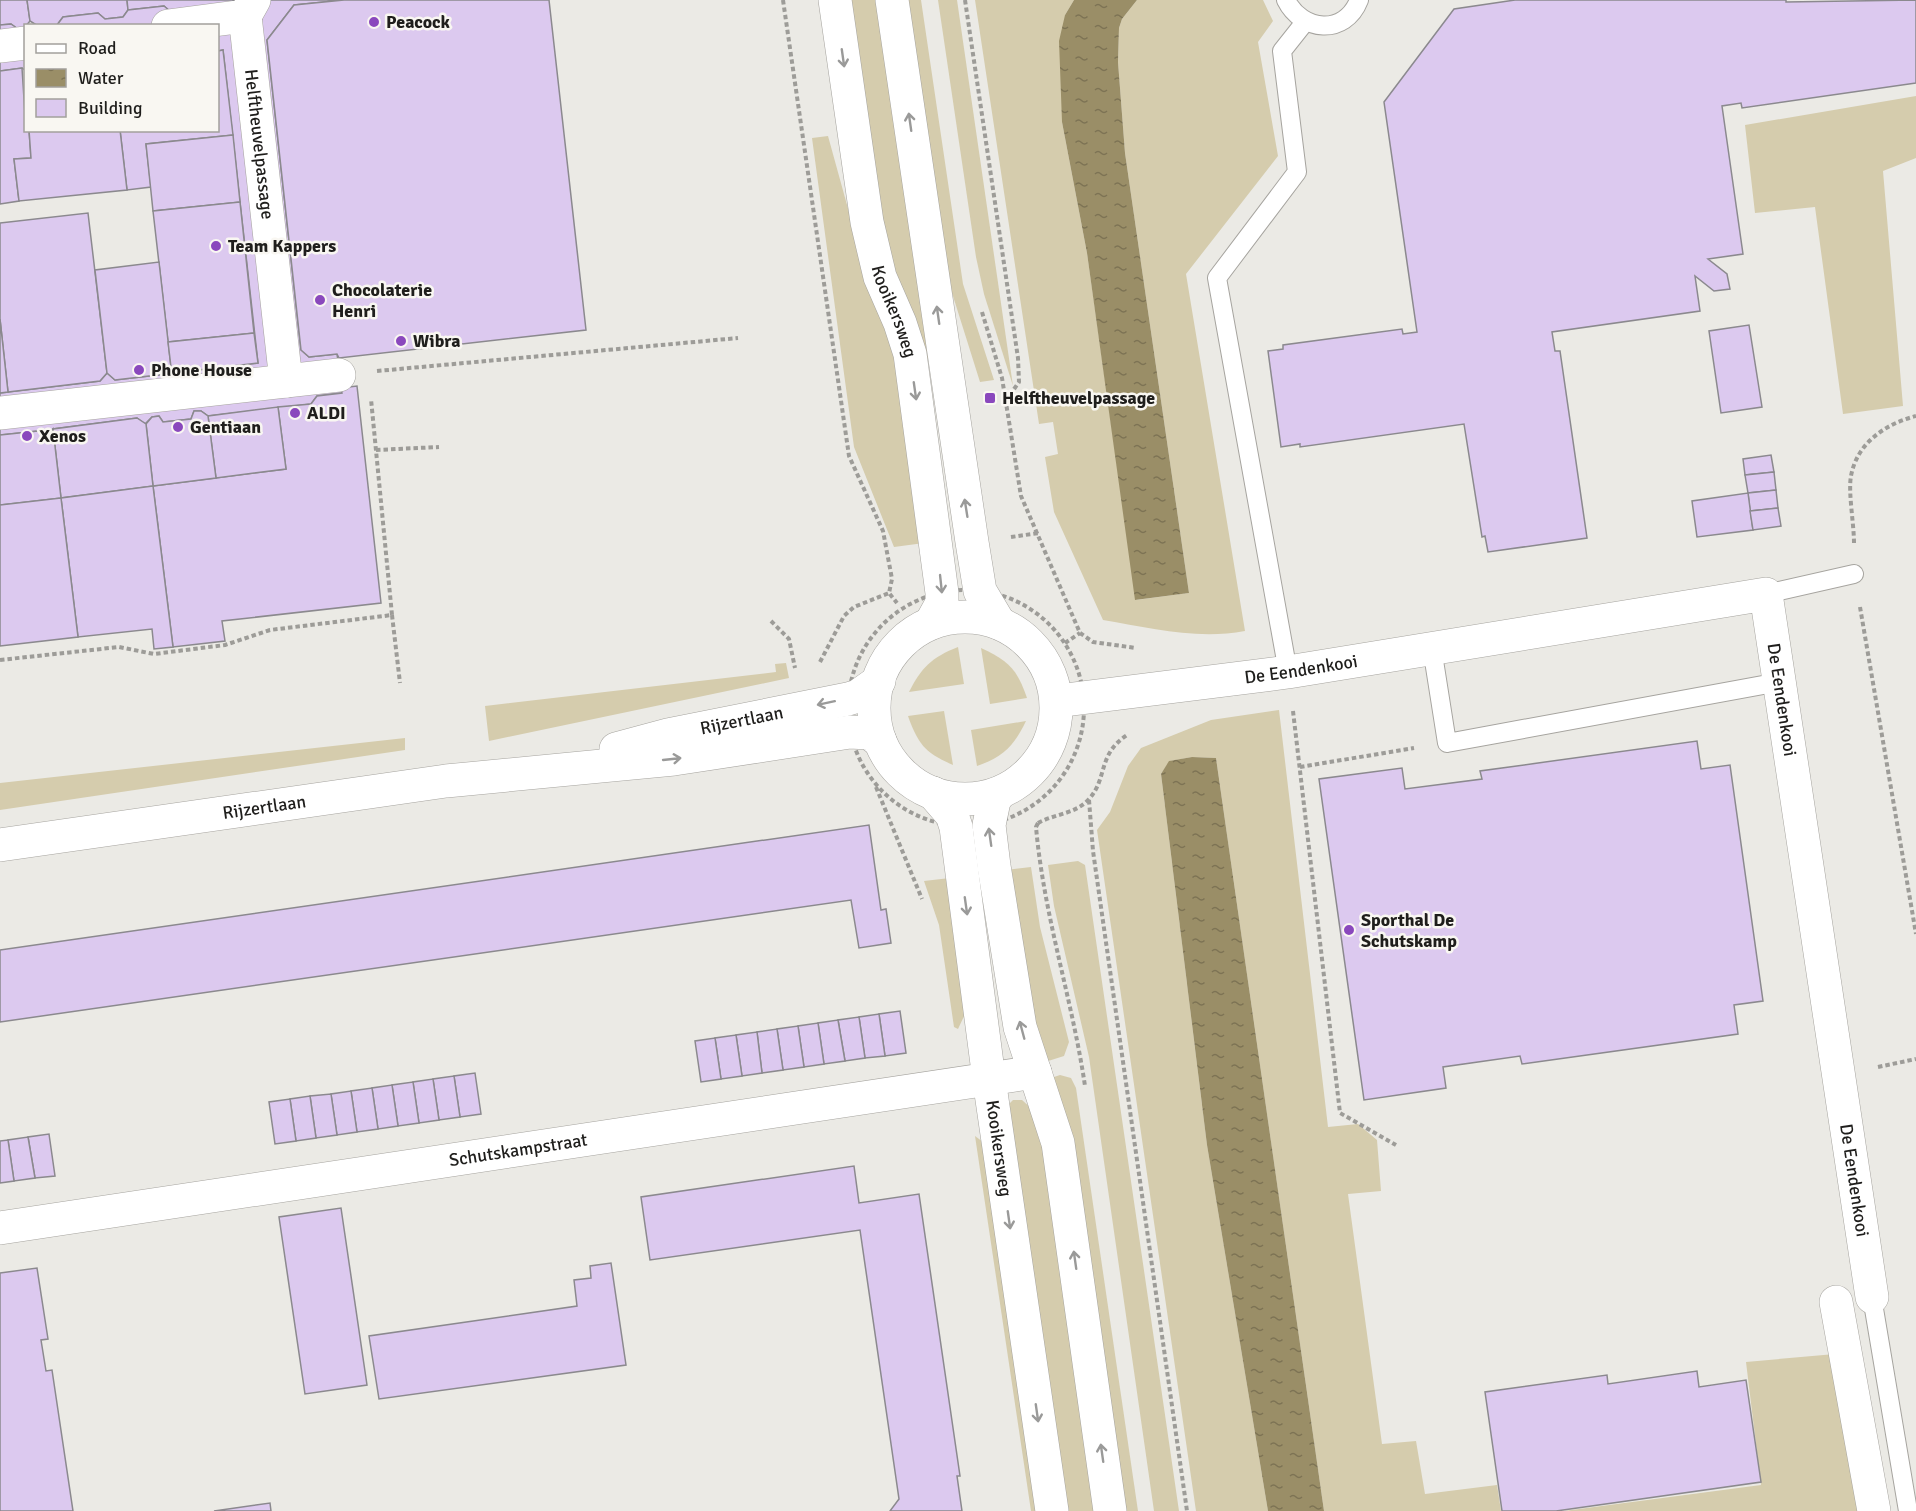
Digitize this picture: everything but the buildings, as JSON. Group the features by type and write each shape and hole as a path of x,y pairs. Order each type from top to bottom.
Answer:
{"street":[{"name":"Kooikersweg","path":"835,0 867,222 880,277 900,323 910,354 942,593 942,603 931,623"},
{"name":"Kooikersweg","path":"892,0 973,552 980,591 999,623"},
{"name":"Helftheuvelpassage","path":"177,24 250,8 286,381"},
{"path":"0,46 24,43"},
{"path":"0,413 354,374"},
{"name":"De Eendenkooi","path":"1057,701 1288,672 1766,594 1872,1297"},
{"path":"956,617 984,619 999,623 1033,646 1048,671 1057,701 1050,744 1020,782 999,794 976,799 952,799 933,793 908,779 891,762 880,741 875,717 876,689 886,662 904,640 931,623 956,617"},
{"name":"Rijzertlaan","path":"530,772 668,735 848,699 858,696 879,681"},
{"name":"Rijzertlaan","path":"0,845 447,781 674,759 850,732 869,733 880,741"},
{"name":"Kooikersweg","path":"933,793 952,815 956,827 989,1079 1052,1511"},
{"path":"999,794 991,813 990,833 1020,1027 1058,1143 1110,1511"},
{"name":"Schutskampstraat","path":"0,1228 1035,1072"},
{"path":"1836,1302 1874,1511"}],"lane":[{"path":"1286,0 1292,13 1305,22 1315,26 1329,27 1352,14 1359,0"},
{"path":"1288,672 1217,278 1297,172 1282,51 1305,22"},
{"path":"1766,594 1854,574"},
{"path":"1432,648 1447,743 1779,682"},
{"name":"De Eendenkooi","path":"1872,1297 1908,1511"}],"path":[{"path":"783,0 849,456 883,531 892,579 890,593"},
{"path":"965,0 1018,358 1019,382 1006,399"},
{"path":"400,683 376,450 354,374 738,338"},
{"path":"1916,416 1894,422 1866,443 1851,477 1854,574 1916,934"},
{"path":"376,450 439,447"},
{"path":"1039,533 1080,633 1093,642 1123,646"},
{"path":"0,660 119,647 154,654 225,645 270,630 392,615"},
{"path":"1065,643 1080,633"},
{"path":"1288,672 1340,1113 1396,1145"},
{"path":"1299,767 1447,743"},
{"path":"1038,823 1081,807 1089,800 1093,851 1187,1511"}],"shaded area":[{"path":"846,0 880,0 933,361 921,363 892,279"},
{"path":"906,0 921,0 963,284 994,380 980,382 947,277"},
{"path":"938,0 957,0 1013,386 984,294 976,257"},
{"path":"975,0 1074,0 1065,15 1062,122 1087,253 1136,600 1189,593 1125,153 1118,62 1119,28 1122,19 1137,0 1263,0 1273,21 1258,42 1278,156 1186,274 1245,631 1191,634 1103,620 1054,512 1045,457 1058,454 1053,422 1039,424"},
{"path":"1916,96 1916,158 1883,171 1903,406 1843,414 1815,207 1755,213 1745,125"},
{"path":"828,136 863,263 894,350 924,543 894,547 854,447 812,138"},
{"path":"958,647 964,684 909,692 928,664"},
{"path":"981,648 999,657 1011,667 1020,680 1027,698 990,704"},
{"path":"786,663 789,678 489,741 485,706 776,672 775,664"},
{"path":"1279,710 1328,1127 1358,1124 1377,1140 1381,1191 1348,1194 1382,1444 1416,1441 1425,1494 1497,1485 1501,1511 1324,1511 1216,758 1192,757 1170,761 1161,774 1207,1145 1268,1511 1196,1511 1097,830 1110,812 1128,766 1141,748 1211,720"},
{"path":"944,711 953,765 929,752 919,741 908,716"},
{"path":"1026,721 1007,750 994,759 977,766 971,730"},
{"path":"405,738 405,750 0,810 0,783"},
{"path":"1078,861 1085,865 1179,1511 1154,1511 1089,1057 1054,906 1048,865"},
{"path":"1031,867 1040,927 1069,1042 1064,1056 1045,1062 1041,1060 1006,870"},
{"path":"950,878 966,1012 958,1029 954,1027 939,925 924,881"},
{"path":"1060,1075 1071,1078 1076,1088 1138,1511 1123,1511 1051,1078"},
{"path":"1013,1100 1022,1100 1032,1109 1043,1151 1098,1511 1065,1511 1007,1106"},
{"path":"975,1136 983,1142 1040,1511 1031,1511"},
{"path":"1835,1354 1862,1511 1564,1511 1761,1485 1746,1362"}],"water":[{"path":"1074,0 1137,0 1122,19 1119,28 1118,62 1125,153 1189,593 1135,600 1087,253 1062,122 1059,41 1065,15"},
{"path":"1192,757 1216,758 1324,1511 1268,1511 1207,1145 1161,774 1169,761"}],"place":[{"name":"Peacock","path":"374,22"},
{"name":"Team Kappers","path":"216,246"},
{"name":"Chocolaterie Henri","path":"320,300"},
{"name":"Wibra","path":"401,341"},
{"name":"Phone House","path":"139,370"},
{"name":"Helftheuvelpassage","path":"990,398"},
{"name":"ALDI","path":"295,413"},
{"name":"Gentiaan","path":"178,427"},
{"name":"Xenos","path":"27,436"},
{"name":"Sporthal De Schutskamp","path":"1349,930"}]}
